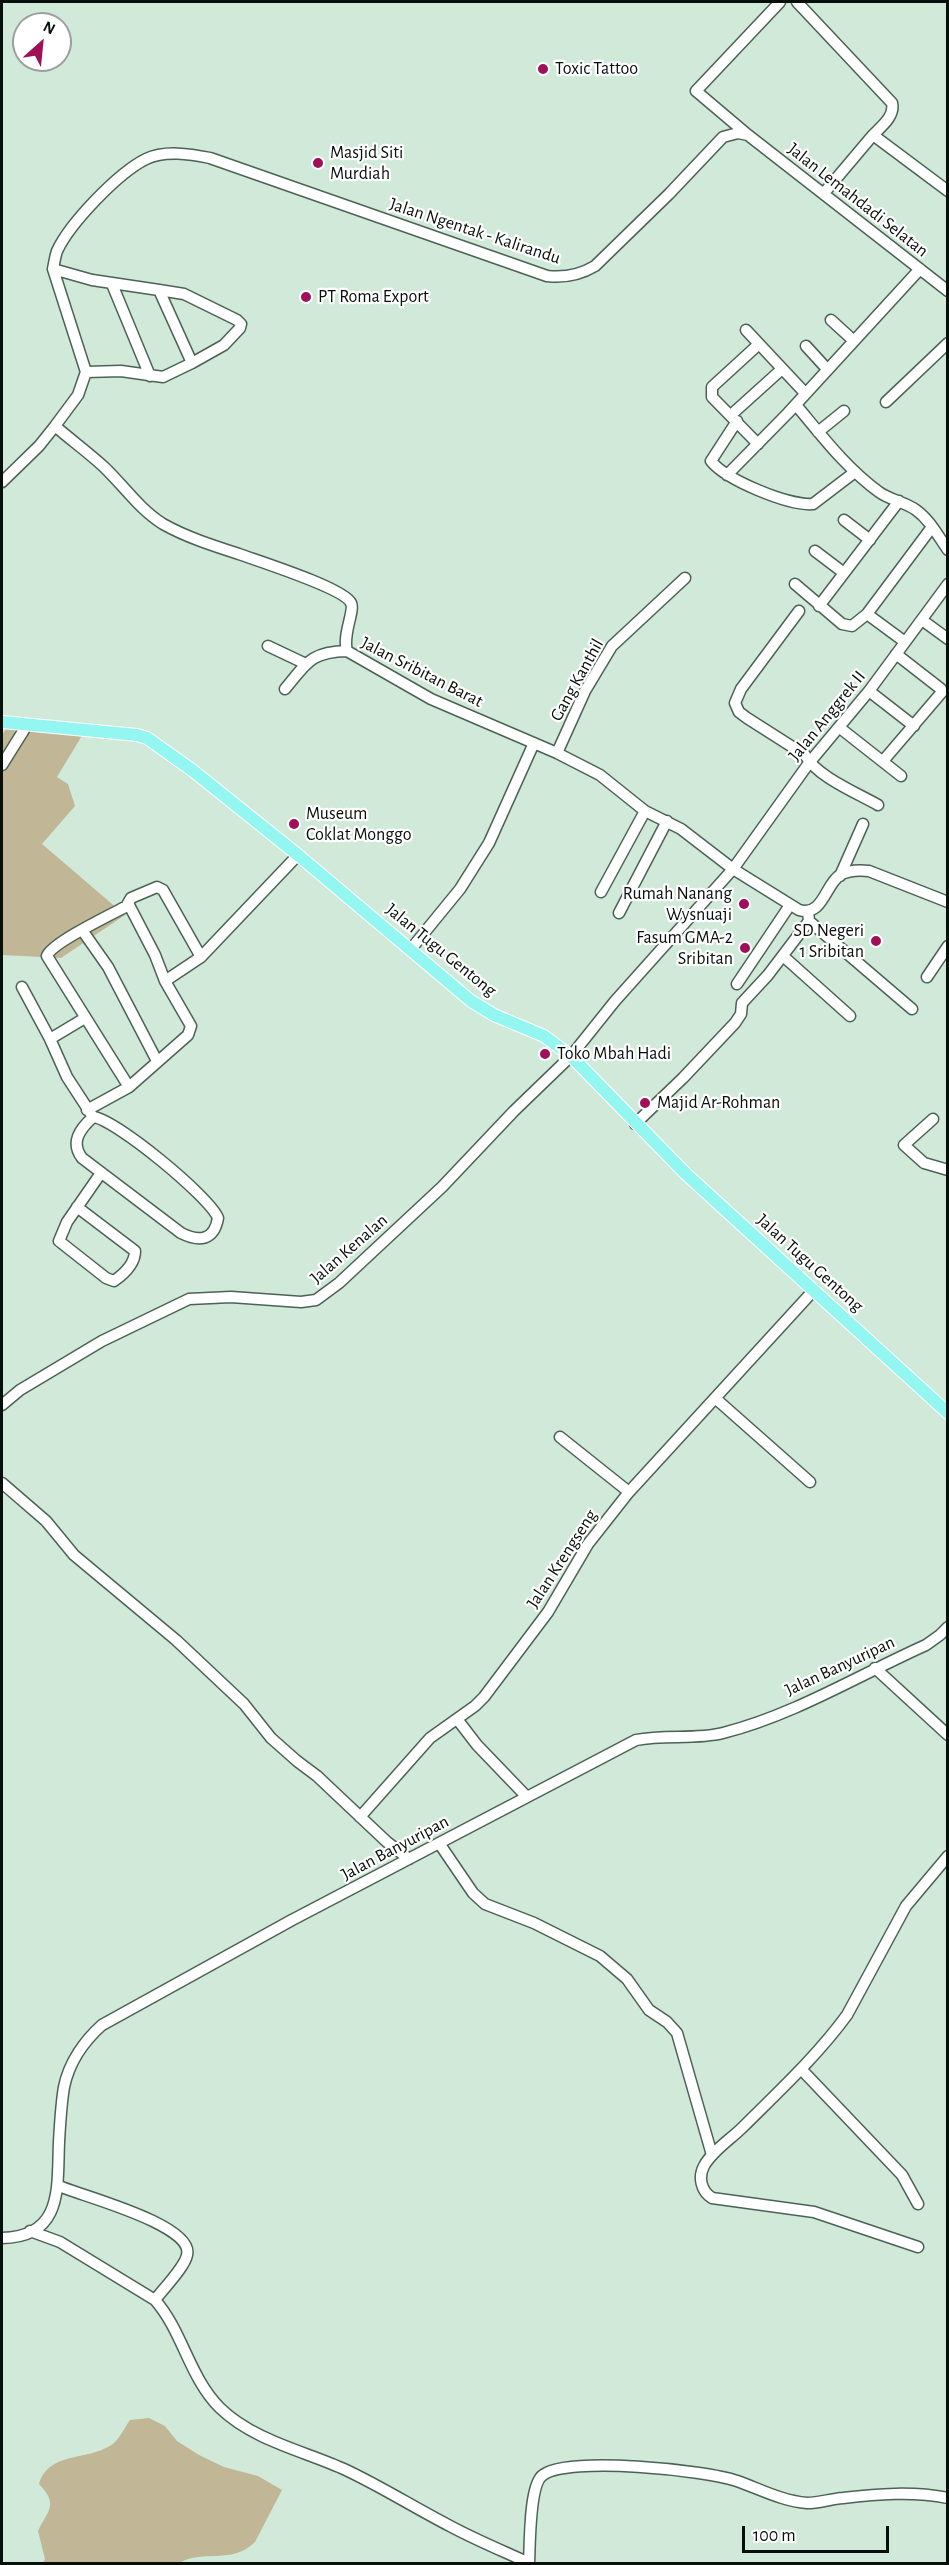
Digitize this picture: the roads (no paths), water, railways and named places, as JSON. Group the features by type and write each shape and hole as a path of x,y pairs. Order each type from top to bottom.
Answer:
{"main road":[{"name":"Jalan Tugu Gentong","path":"2,722 147,738 192,770 298,855 471,1001 494,1015 544,1036 571,1056 686,1174 948,1413"}],"street":[{"name":"Jalan Lemahdadi Selatan","path":"780,2 696,91 748,135 948,291"},
{"path":"797,2 892,103 893,109 890,117 824,194"},
{"name":"Jalan Ngentak - Kalirandu","path":"53,269 57,252 93,201 147,158 167,154 210,158 547,276 572,276 595,266 669,194 723,137 738,133 748,135"},
{"path":"873,135 948,191"},
{"path":"53,269 112,284 159,290 190,297 241,324 224,345 163,376 150,376 121,370 86,372"},
{"path":"2,482 39,446 55,426 78,395 86,372 53,269"},
{"path":"727,475 796,405 920,269"},
{"path":"112,284 150,376"},
{"path":"159,290 192,363"},
{"path":"831,320 854,341"},
{"path":"746,330 805,393"},
{"path":"886,402 948,343"},
{"path":"758,444 712,397 712,387 759,344"},
{"path":"806,346 827,369"},
{"path":"782,369 734,418 711,461 727,475 775,496 808,505 821,499 855,472"},
{"path":"796,405 855,472 880,493 916,510 932,527 948,550"},
{"path":"818,432 844,411"},
{"name":"Jalan Sribitan Barat","path":"55,426 104,467 144,510 164,524 215,546 316,582 346,597 352,609 345,636 347,651 431,699 557,753 600,776 645,811 667,821 703,844 734,869 808,916"},
{"path":"819,606 899,501"},
{"path":"844,520 870,540"},
{"path":"795,584 846,626 852,626 867,614 932,527"},
{"path":"815,551 844,573"},
{"name":"Gang Kanthil","path":"557,753 585,691 612,646 684,578"},
{"name":"Jalan Anggrek II","path":"571,1056 615,1001 734,869 809,763 869,691 948,584"},
{"path":"799,611 741,690 735,703 739,712 805,755 809,763 878,805"},
{"path":"867,614 905,642"},
{"path":"922,620 948,639"},
{"path":"268,646 306,664"},
{"path":"285,689 316,655 328,651 347,651"},
{"path":"883,761 942,692 896,654"},
{"path":"869,691 914,726"},
{"path":"2,765 27,725"},
{"path":"840,728 901,776"},
{"path":"411,949 460,889 489,843 534,743"},
{"path":"602,892 645,811"},
{"path":"619,913 667,821"},
{"path":"635,1124 735,1023 741,1014 742,1003 783,956 808,916 840,876 863,824"},
{"path":"165,981 201,957 298,855"},
{"path":"840,876 857,870 869,871 948,902"},
{"path":"22,987 67,1077 90,1114 118,1128 173,1169 218,1215 217,1223 204,1239 191,1238 100,1173 82,1158 75,1142 90,1114 129,1087 188,1035 191,1029 129,905 130,898 160,887 201,957"},
{"path":"129,905 50,950 47,957 129,1087"},
{"path":"737,984 790,905"},
{"path":"808,916 912,1009"},
{"path":"82,930 108,967 157,1061"},
{"path":"927,977 948,946"},
{"path":"783,956 850,1016"},
{"path":"752,963 768,975"},
{"path":"50,1039 85,1018"},
{"name":"Jalan Kenalan","path":"2,1405 20,1390 102,1341 189,1299 231,1297 302,1302 316,1300 424,1205 571,1056"},
{"path":"933,1119 904,1145 924,1163 948,1170"},
{"path":"77,1208 135,1251 135,1257 130,1265 114,1281 106,1278 61,1243 59,1238 62,1230 100,1173"},
{"name":"Jalan Krengseng","path":"360,1817 430,1738 484,1697 548,1612 588,1544 629,1492 814,1290"},
{"path":"715,1398 810,1482"},
{"path":"560,1437 629,1492"},
{"path":"2,1483 46,1521 74,1556 176,1640 244,1704 271,1738 409,1859"},
{"name":"Jalan Banyuripan","path":"30,2231 49,2216 59,2186 59,2141 65,2086 79,2052 102,2025 526,1796 636,1740 719,1734 752,1725 926,1645 948,1628"},
{"path":"875,1668 948,1735"},
{"path":"457,1719 477,1745 526,1796"},
{"path":"439,1844 473,1893 485,1905 534,1923 600,1956 627,1979 649,2010 668,2022 677,2033 712,2155"},
{"path":"918,2247 814,2212 712,2198 705,2193 700,2181 704,2166 712,2155 801,2069 847,2015 906,1906 948,1856"},
{"path":"801,2069 902,2175 918,2204"},
{"path":"59,2186 143,2216 166,2227 185,2243 188,2249 185,2261 154,2300"},
{"path":"2,2238 30,2231 60,2242 154,2300 166,2313 201,2384 221,2409 237,2422 261,2435 347,2471 451,2527 529,2563 530,2515 539,2479 544,2474 557,2469 636,2467 695,2471 737,2481 780,2497 806,2503 897,2494 948,2498"}],"place":[{"name":"Toxic Tattoo","path":"543,69"},
{"name":"Masjid Siti Murdiah","path":"318,163"},
{"name":"PT Roma Export","path":"306,297"},
{"name":"Museum Coklat Monggo","path":"294,824"},
{"name":"Rumah Nanang Wysnuaji","path":"744,904"},
{"name":"SD Negeri 1 Sribitan","path":"876,941"},
{"name":"Fasum GMA-2 Sribitan","path":"745,948"},
{"name":"Toko Mbah Hadi","path":"545,1054"},
{"name":"Majid Ar-Rohman","path":"645,1103"}]}
